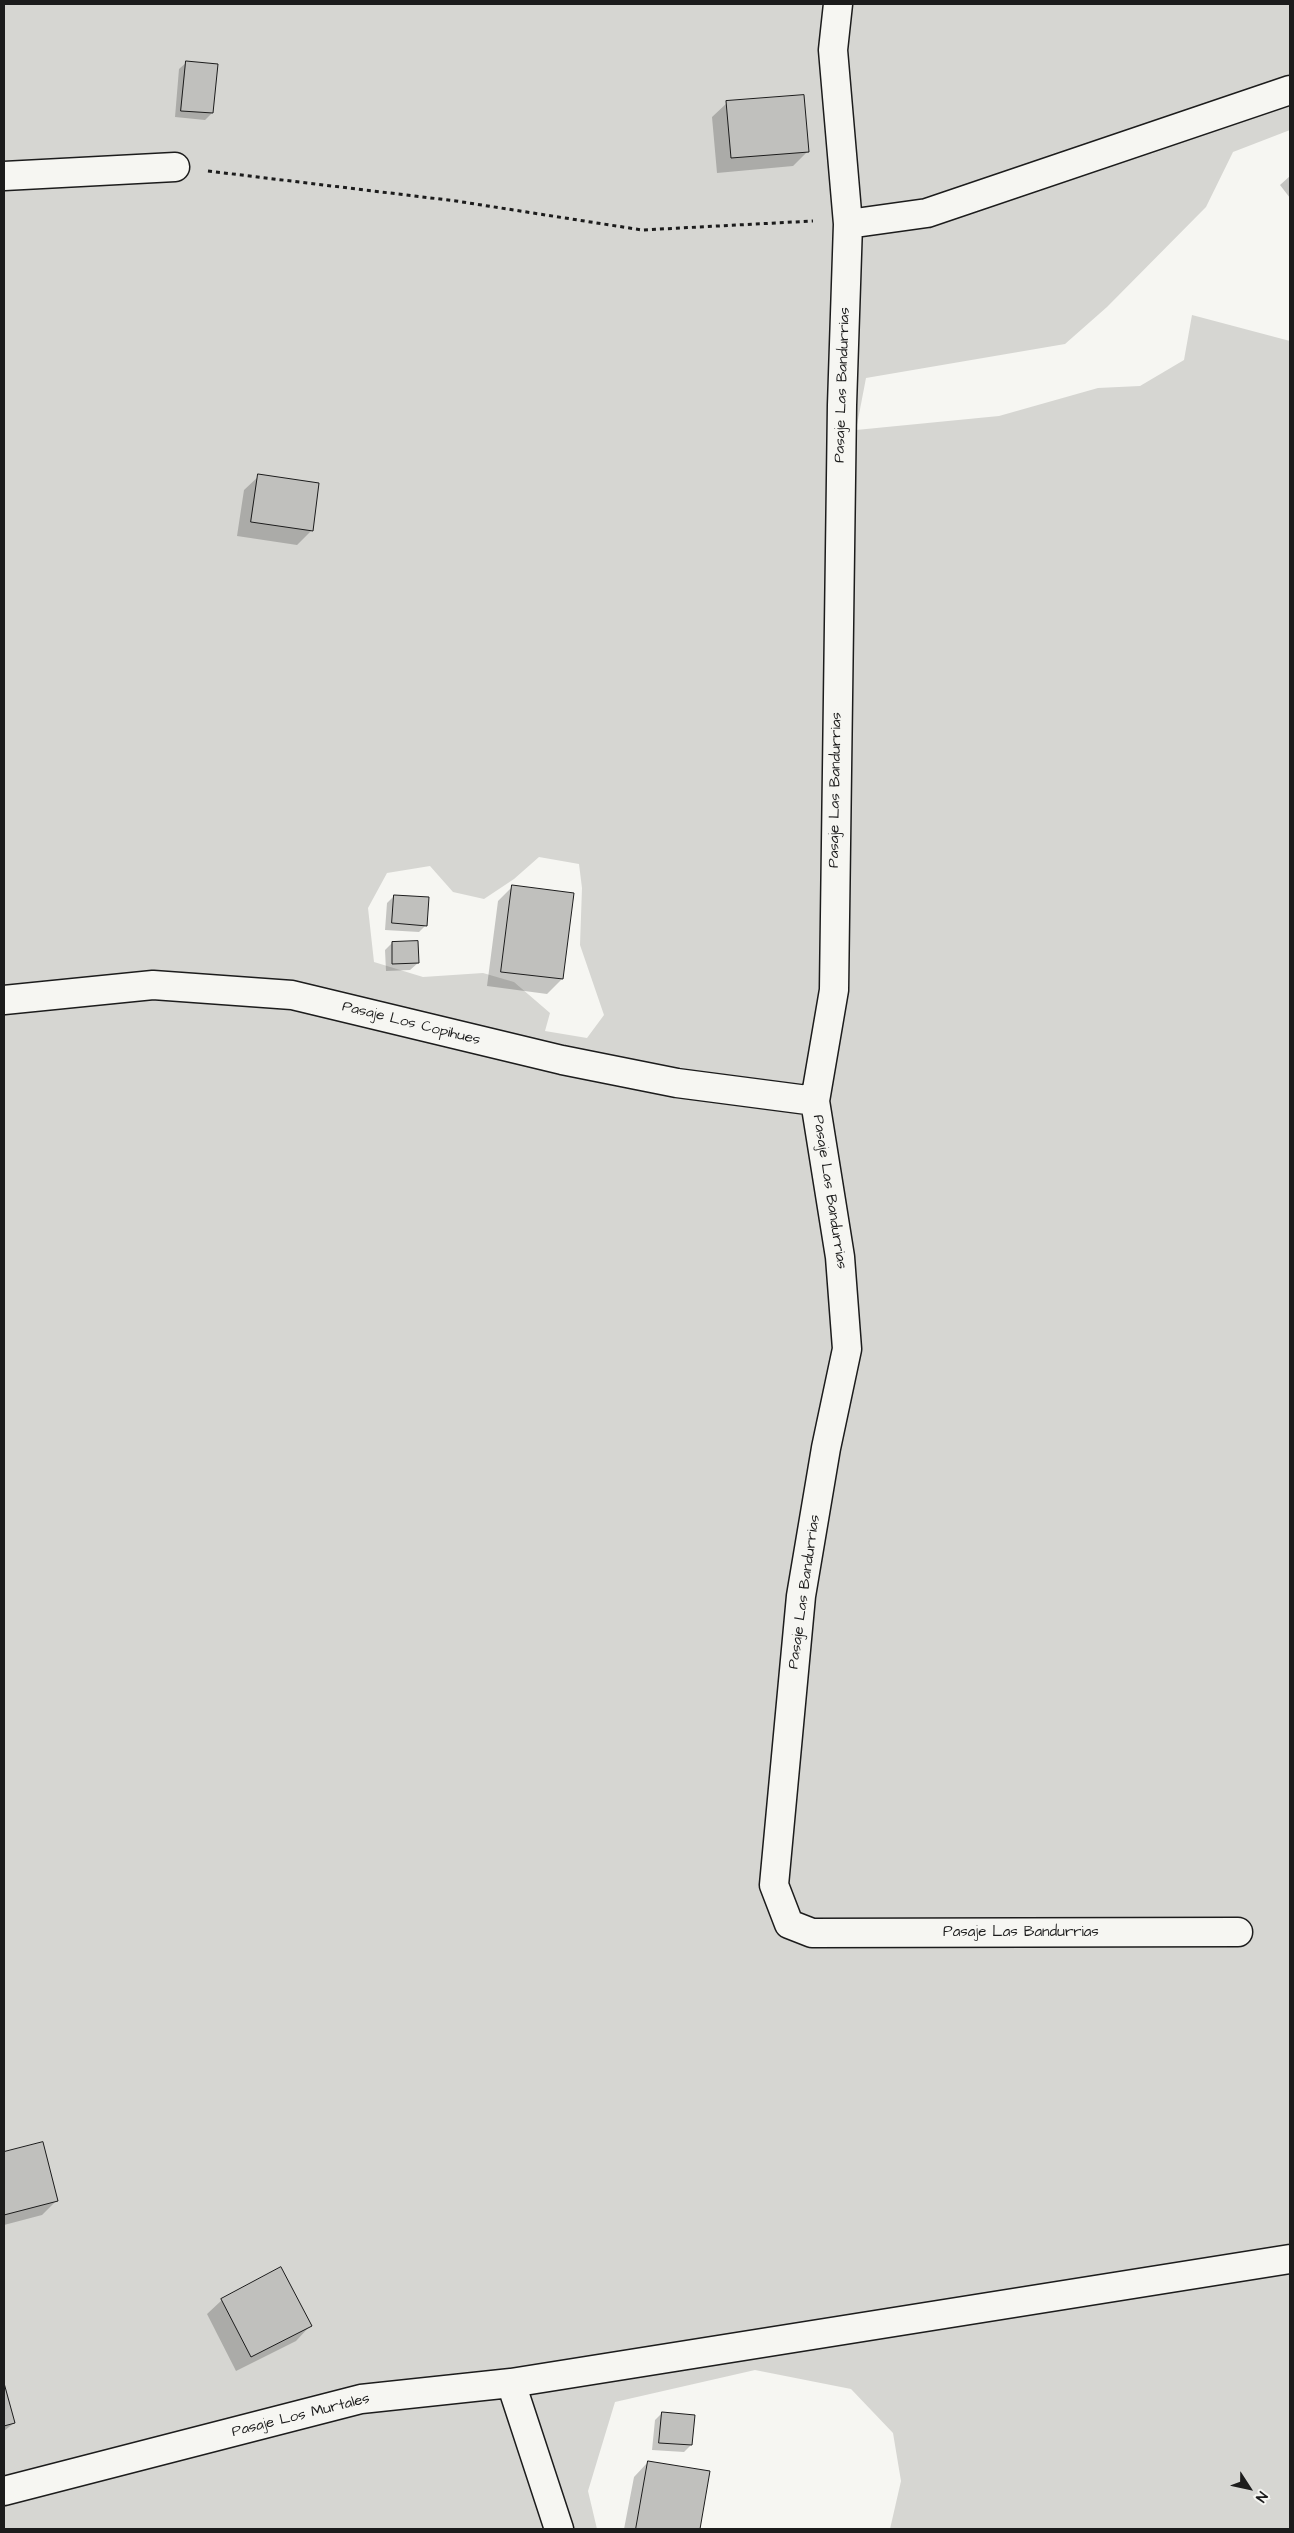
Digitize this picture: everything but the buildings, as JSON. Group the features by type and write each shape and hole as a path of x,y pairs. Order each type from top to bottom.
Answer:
{"street":[{"name":"Pasaje Las Bandurrias","path":"838,4 833,50 848,224 842,405 834,990 815,1101 840,1257 847,1349 826,1448 800,1605 774,1885 789,1924 812,1933 1238,1932"},
{"path":"848,224 927,213 1290,90"},
{"path":"4,176 176,167"},
{"name":"Pasaje Los Copihues","path":"4,1000 153,985 292,994 572,1062 677,1083 815,1101"},
{"name":"Pasaje Los Murtales","path":"4,2491 361,2399 511,2383 1290,2259"},
{"path":"511,2383 559,2529"}],"path":[{"path":"176,167 456,201 642,230 814,221 848,224"}],"shaded area":[{"path":"4,4 1290,4 1290,130 1233,152 1206,207 1107,307 1065,344 866,378 856,430 999,416 1098,388 1140,386 1184,360 1192,315 1290,341 1290,2529 890,2529 901,2481 893,2433 851,2389 755,2370 615,2402 588,2491 597,2529 4,2529","holes":["539,857 579,864 582,888 580,945 604,1015 587,1038 545,1031 550,1013 514,982 483,973 423,977 374,962 368,908 387,873 430,866 453,892 484,899 514,879"]}]}
